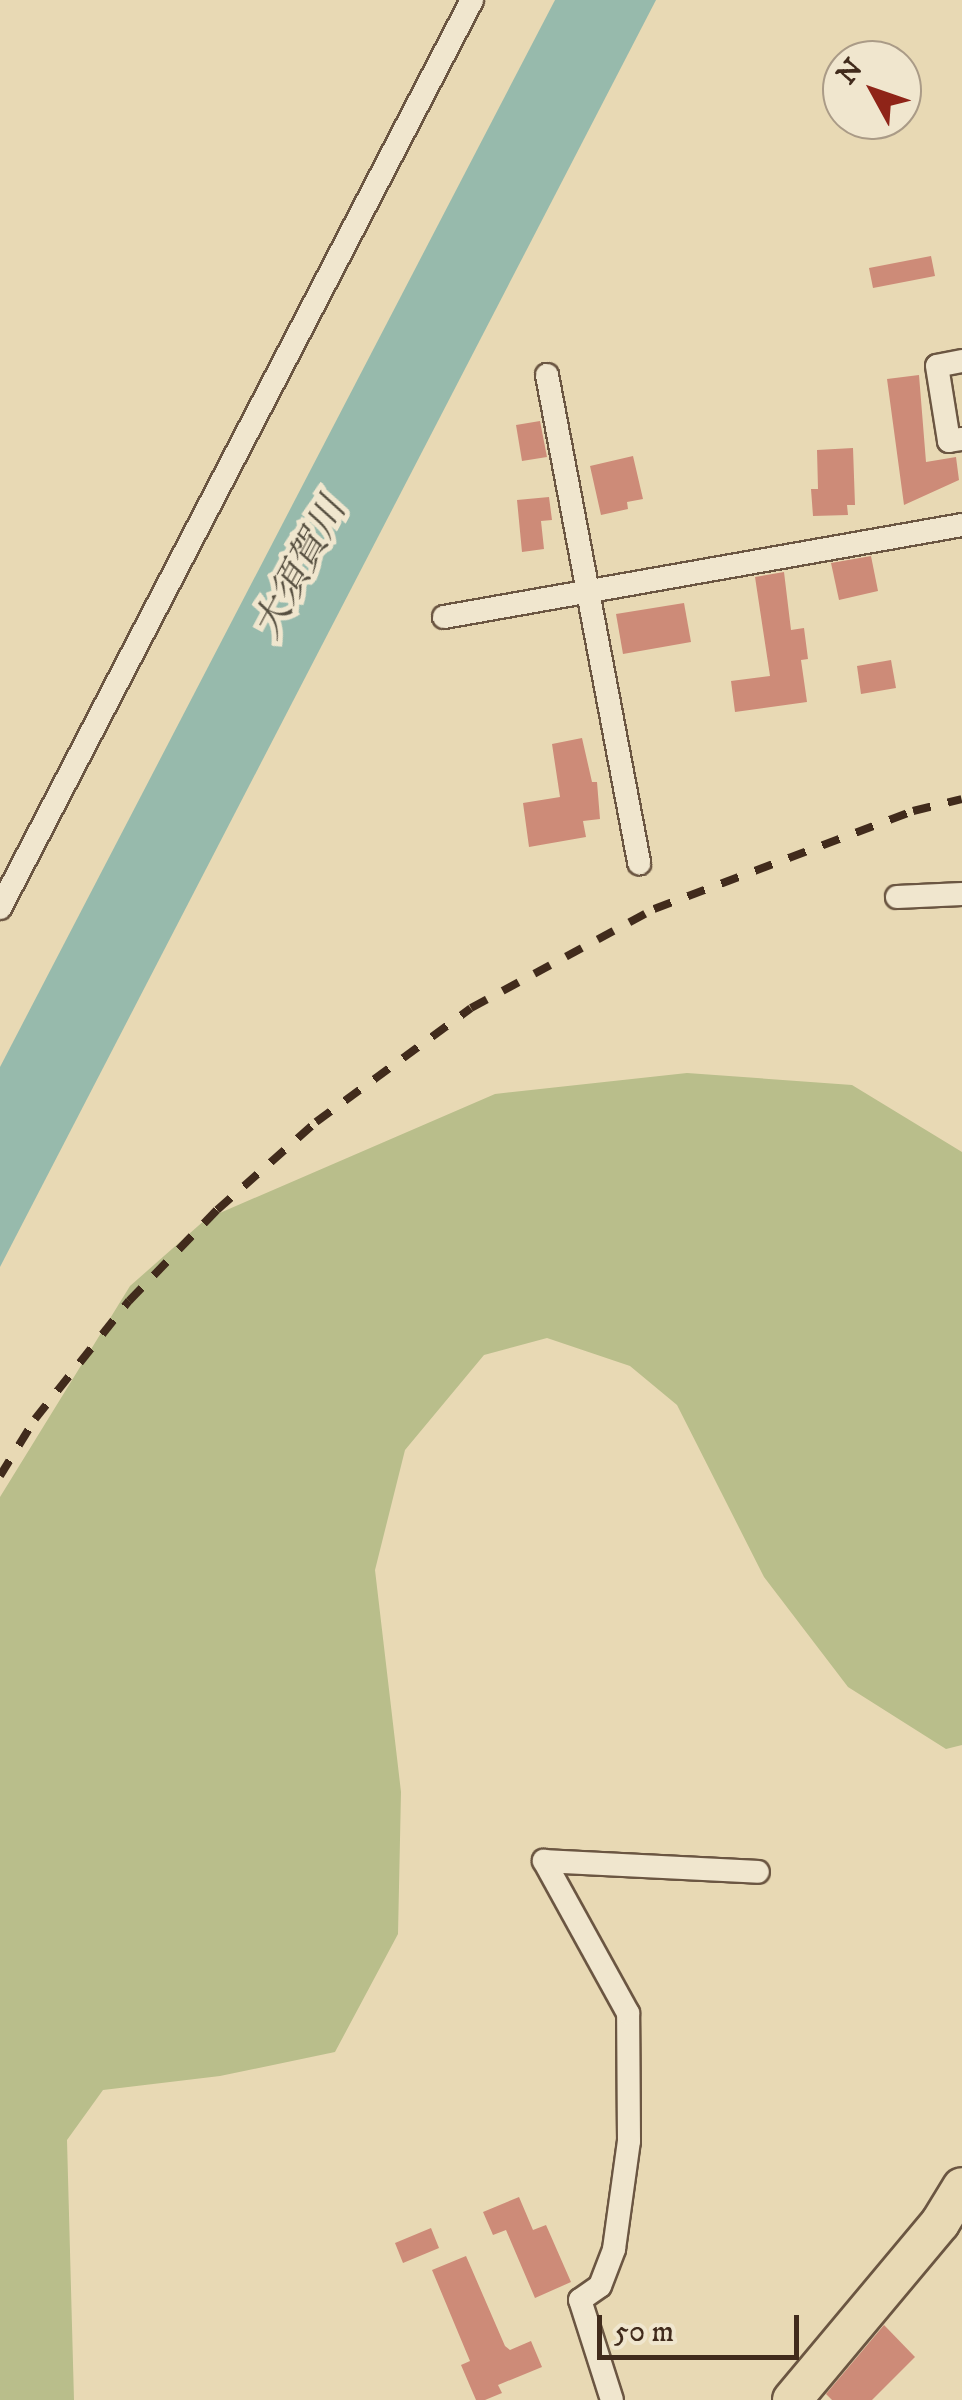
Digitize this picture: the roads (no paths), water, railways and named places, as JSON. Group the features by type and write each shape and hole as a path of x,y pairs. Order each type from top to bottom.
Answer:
{"highway":[{"path":"792,2400 940,2222 962,2187"}],"street":[{"path":"0,908 472,0"},
{"path":"962,361 938,366 949,441 962,439"},
{"path":"547,375 639,863"},
{"path":"444,616 962,525"},
{"path":"898,897 962,894"},
{"path":"612,2400 580,2300 600,2286 614,2249 629,2142 628,2013 544,1861 758,1872"}],"water":[{"name":"大須賀川","path":"555,0 656,0 0,1267 0,1067"}],"railway":[{"path":"0,1476 35,1419 129,1301 217,1210 316,1122 471,1008 654,909 913,811 962,799"}]}
